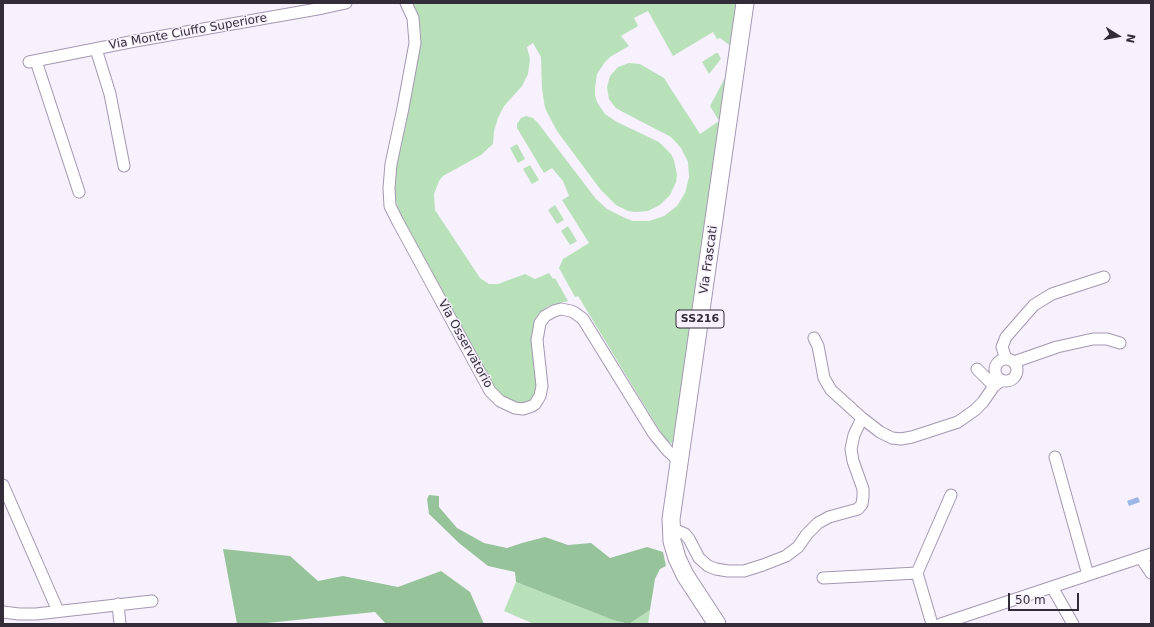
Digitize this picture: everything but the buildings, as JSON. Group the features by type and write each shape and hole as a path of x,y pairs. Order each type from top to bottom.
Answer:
{"main road":[{"name":"Via Frascati","path":"717,624 679,564 673,546 671,528 672,504 680,462 745,3"}],"street":[{"name":"Via Monte Ciuffo Superiore","path":"79,192 33,61 346,3"},
{"name":"Via Osservatorio","path":"406,3 413,18 414,47 390,171 388,192 390,206 490,391 500,401 515,408 523,409 535,404 540,396 542,386 537,340 540,323 548,314 554,311 571,311 583,319 654,434 668,451 680,462"},
{"path":"96,49 110,94 124,166"},
{"path":"977,369 998,383 1008,382 1014,378 1017,368 1002,349 1010,332 1034,305 1052,294 1104,277"},
{"path":"814,338 818,346 822,371 827,384 837,396 862,418 888,437 901,439 912,437 947,426 963,419 979,406 998,383"},
{"path":"998,383 994,368 998,362 1093,339 1107,339 1120,343"},
{"path":"671,528 685,534 699,558 708,566 716,569 744,571 786,556 798,547 807,534 818,523 829,517 858,509 862,504 863,489 853,462 851,446 855,431 862,418"},
{"path":"1055,457 1088,575"},
{"path":"3,485 58,611"},
{"path":"932,624 917,573 951,495"},
{"path":"941,624 1146,556 1151,573"},
{"path":"822,578 917,573"},
{"path":"1052,587 1072,624"},
{"path":"3,612 25,614 152,601"},
{"path":"118,604 120,624"}],"green space":[{"path":"413,3 743,3 732,47 720,38 717,39 713,32 673,56 648,11 634,18 638,26 621,36 629,46 610,57 597,74 595,95 597,102 605,114 617,122 659,142 671,154 674,160 677,175 676,182 670,195 660,205 648,211 628,211 616,205 600,189 557,131 545,108 542,89 541,57 533,43 527,47 530,59 528,74 522,86 504,106 498,118 494,131 493,144 481,155 443,176 439,181 434,194 435,210 480,278 489,284 498,284 525,274 535,279 549,273 553,279 555,278 568,301 548,306 539,313 536,318 534,323 534,331 540,384 537,397 524,405 508,403 497,391 403,219 397,205 394,189 395,170 421,35 418,14"},
{"path":"718,53 721,59 709,74 702,62"},
{"path":"629,63 640,64 664,78 700,134 719,121 710,106 727,74 676,445 666,441 578,296 575,297 559,268 563,259 589,243 562,200 569,196 563,181 552,168 544,173 517,128 517,124 521,118 526,116 533,118 596,199 607,209 633,221 649,221 664,216 677,206 685,193 689,177 688,162 681,148 671,137 616,108 609,99 607,87 610,76 618,67"},
{"path":"517,144 525,159 518,163 510,148"},
{"path":"530,165 539,180 532,184 523,169"},
{"path":"555,205 564,220 557,224 548,210"},
{"path":"568,226 577,241 570,245 561,231"},
{"path":"429,495 439,496 439,507 457,528 484,543 507,548 545,537 568,545 591,543 610,558 647,547 663,552 666,566 660,569 655,579 650,610 629,624 613,620 516,582 515,572 488,566 459,543 429,514 427,499"},
{"path":"223,549 290,556 318,581 343,576 398,587 441,571 470,592 484,624 386,624 375,612 257,624 237,624"},
{"path":"516,582 613,620 629,624 534,624 504,611"},
{"path":"650,610 648,624 629,624"}],"water":[{"path":"1138,497 1140,502 1129,506 1127,501"}]}
